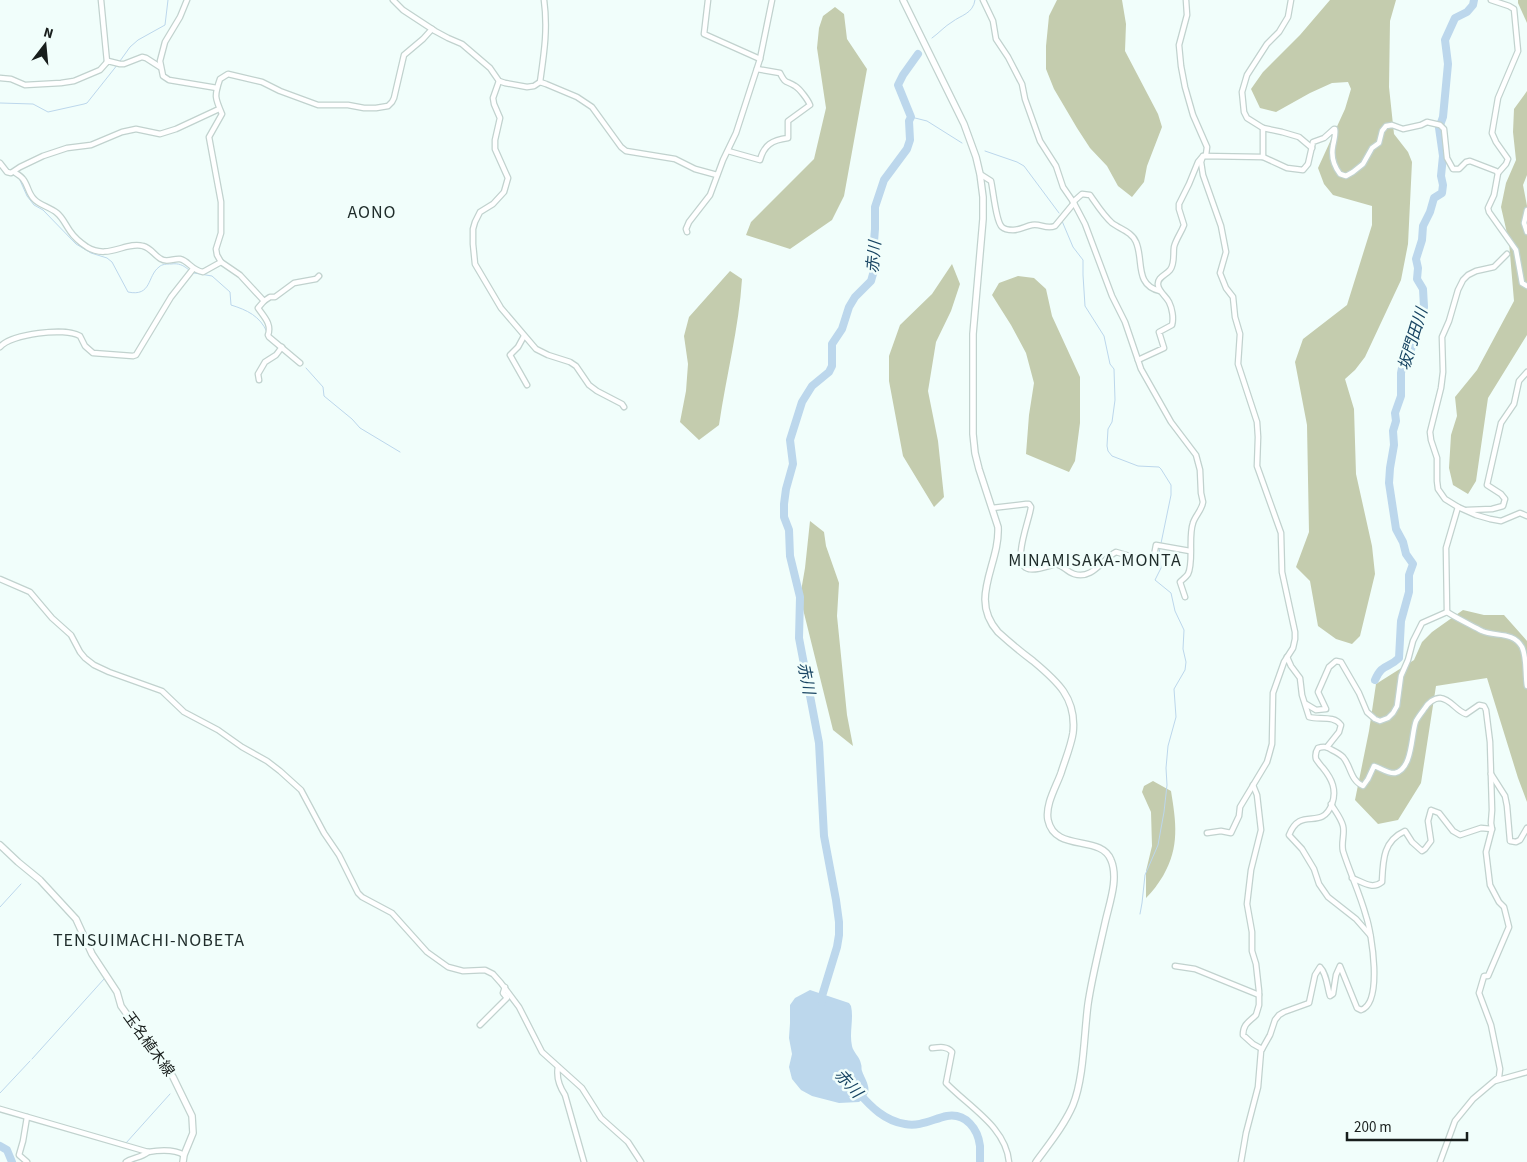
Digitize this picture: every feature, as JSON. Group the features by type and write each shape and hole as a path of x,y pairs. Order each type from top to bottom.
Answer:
{"street":[{"path":"101,0 107,62"},
{"path":"187,0 180,17 165,42 160,67 163,76 169,80 216,88"},
{"path":"393,0 403,10 432,29 467,48 490,68 499,81 527,87 534,86 540,82 546,42 544,0"},
{"path":"708,0 703,32 706,36 717,39 760,59"},
{"path":"687,232 689,222 710,194 736,133 760,59 772,0"},
{"path":"903,0 964,124 980,174 983,219 972,334 973,434 978,469 998,527 997,550 985,589 985,606 989,620 998,632 1055,680 1066,694 1072,713 1071,742 1049,807 1048,821 1060,837 1068,841 1092,846 1105,852 1110,857 1114,871 1110,900 1088,1003 1081,1068 1075,1101 1061,1128 1036,1162"},
{"path":"983,0 993,21 996,38 1022,84 1025,99 1040,141 1056,166 1063,187 1085,224 1112,296 1125,322 1138,360 1171,422 1196,455 1199,463 1203,502 1192,524 1190,567 1188,573 1180,582 1185,598"},
{"path":"1186,0 1187,14 1179,45 1180,66 1193,115 1207,148 1202,162 1203,175 1221,226 1226,252 1220,273 1226,288 1233,297 1240,334 1238,364 1257,422 1257,466 1281,533 1282,572 1295,632 1292,648 1284,662 1273,693 1272,744 1267,762 1240,807 1231,833 1221,831 1207,833"},
{"path":"1292,0 1288,17 1279,32 1267,44 1248,75 1242,92 1244,112 1247,118 1263,128 1299,137 1312,148"},
{"path":"1491,0 1514,9 1518,51 1498,98 1492,126 1492,133 1496,142 1508,159 1498,173 1494,196 1489,204 1489,212 1516,250 1522,284 1527,286"},
{"path":"264,300 240,275 221,262 217,255 216,249 221,233 221,202 209,137 222,114 215,99 216,88 220,79 228,74 262,82 280,91 318,104 348,105 364,108 388,106 394,98 404,55 432,29"},
{"path":"0,78 24,85 61,83 74,81 100,70 107,62 111,61 119,64 142,57 160,67"},
{"path":"728,151 760,160 764,148 778,139 788,138 787,124 790,118 810,105 808,99 796,86 786,83 780,73 757,68"},
{"path":"499,81 493,98 500,118 495,149 508,178 504,192 493,204 478,215 473,230 472,244 477,268 501,308 539,352 570,362 576,366 589,385 624,406"},
{"path":"540,82 585,102 592,108 626,151 675,159 695,169 717,175"},
{"path":"13,172 43,156 67,148 91,145 122,132 136,129 160,134 176,129 219,109"},
{"path":"1138,360 1164,348 1159,332 1172,325 1173,317 1169,302 1160,291 1158,282 1172,268 1176,241 1184,225 1179,209 1181,198 1198,162 1205,155 1263,157 1287,168 1303,170 1308,164 1315,140 1324,138 1335,129 1332,156 1340,174 1346,176 1363,164 1372,148 1380,143 1382,130 1388,125 1403,129 1427,122 1440,125 1444,129 1447,158 1453,169 1459,169 1466,162 1470,161 1498,173"},
{"path":"1263,128 1263,157"},
{"path":"0,163 7,172 13,172 23,178 32,198 55,211 62,218 70,232 87,247 106,252 137,245 143,246 160,259 165,261 184,261 193,269 203,272 221,262"},
{"path":"980,174 991,181 996,211 1003,228 1015,230 1034,224 1052,228 1082,194 1090,195 1112,222 1132,236 1136,242 1140,269 1145,281 1160,291"},
{"path":"1527,210 1524,223 1527,232"},
{"path":"1507,254 1494,267 1468,275 1458,290 1442,337 1443,372 1441,388 1431,426 1431,440 1437,458 1438,489 1445,499 1458,507 1490,519 1501,520 1520,514 1527,516"},
{"path":"0,348 3,343 14,339 48,332 72,332 80,336 85,346 93,353 136,355 171,297 193,269"},
{"path":"300,363 272,339 269,333 271,328 269,323 258,308 264,300 275,297 294,283 316,279 319,276"},
{"path":"524,336 518,347 510,355 527,385"},
{"path":"259,380 258,374 265,362 276,355 282,347"},
{"path":"1467,510 1492,509 1503,506 1505,499 1487,485 1501,423 1514,404 1519,381 1527,372"},
{"path":"992,508 1026,504 1029,504 1031,507 1021,548 1022,565 1026,569 1032,570 1056,564 1074,574 1090,573 1116,552 1145,561 1153,561 1156,545 1190,551"},
{"path":"1447,612 1446,548 1458,507"},
{"path":"0,579 30,592 52,618 71,635 80,652 94,665 162,691 184,712 218,730 242,747 267,761 301,790 324,833 339,855 358,893 392,913 427,952 448,968 488,970 493,974 519,1007 542,1052 582,1088 601,1118 628,1142 641,1162"},
{"path":"1306,704 1316,710 1326,709 1318,692 1329,667 1336,661 1341,662 1355,685 1367,712 1380,721 1388,718 1396,706 1401,676 1417,630 1422,623 1447,612"},
{"path":"1447,612 1483,631 1511,637 1518,642 1524,654 1527,686"},
{"path":"1288,657 1291,666 1300,678 1302,695 1309,717 1331,719 1338,721 1340,725 1339,732 1327,747"},
{"path":"1370,935 1356,919 1328,897 1319,884 1314,869 1302,848 1289,835 1297,822 1308,818 1320,818 1325,815 1332,804 1334,788 1330,777 1316,759 1318,748 1327,747 1342,756 1354,778 1363,786 1374,766 1386,772 1399,772 1407,762 1416,722 1427,705 1432,701 1439,698 1446,700 1466,714 1479,705 1484,706 1490,742 1492,829 1486,852 1488,875 1494,894 1504,907 1509,927 1488,976 1484,976 1479,993 1491,1025 1500,1069 1499,1077 1473,1099 1455,1121 1440,1162"},
{"path":"1490,773 1501,788 1508,806 1510,841 1516,842 1520,840 1527,828"},
{"path":"1253,785 1257,795 1261,830 1250,870 1247,904 1252,932 1252,951 1256,964 1259,1005 1256,1015 1245,1024 1243,1035 1262,1049"},
{"path":"1242,1162 1246,1133 1258,1087 1262,1049 1270,1035 1275,1020 1284,1012 1309,1003 1315,976 1320,967 1325,972 1327,991 1330,996 1333,994 1336,975 1340,966 1357,1008 1361,1010 1366,1009 1373,993 1374,968 1367,917 1342,845 1343,827 1332,804"},
{"path":"1352,878 1372,887 1380,884 1382,882 1382,867 1388,844 1398,834 1405,831 1412,842 1422,851 1425,849 1431,841 1428,821 1431,810 1439,813 1453,831 1460,835 1481,828 1492,829"},
{"name":"玉名植木線","path":"0,845 40,880 76,919 92,954 117,992 121,1006 145,1036 173,1077 192,1116 193,1133 183,1162"},
{"path":"1175,966 1195,969 1259,996"},
{"path":"480,1025 506,998 503,992 505,987"},
{"path":"932,1048 944,1047 952,1052 946,1084 998,1132 1007,1148 1010,1162"},
{"path":"558,1067 557,1076 561,1089 566,1095 584,1162"},
{"path":"1495,1081 1527,1072"},
{"path":"0,1109 148,1152 180,1152 184,1155"},
{"path":"27,1117 19,1155 27,1162"},
{"path":"126,1162 142,1157 148,1152"}],"green space":[{"path":"1057,0 1122,0 1126,24 1125,51 1158,114 1162,127 1147,166 1144,182 1132,197 1118,186 1107,166 1090,148 1054,89 1046,69 1049,16"},
{"path":"1330,0 1396,0 1390,21 1389,87 1394,134 1408,152 1412,162 1408,244 1401,280 1365,357 1345,379 1354,409 1356,474 1372,546 1375,574 1360,636 1352,644 1336,639 1318,626 1310,581 1296,567 1309,532 1307,425 1295,362 1303,339 1347,305 1372,225 1372,206 1333,195 1324,184 1318,168 1345,109 1351,89 1348,82 1332,83 1276,112 1260,108 1251,89 1263,72 1300,35"},
{"path":"1518,0 1527,0 1527,23 1518,3"},
{"path":"835,7 844,14 847,39 867,69 844,196 832,220 790,249 746,235 751,222 814,159 826,108 817,48 819,28 823,16"},
{"path":"1527,91 1527,175 1523,185 1527,206 1527,335 1488,398 1476,481 1468,494 1453,485 1449,468 1451,435 1457,416 1455,397 1477,370 1514,301 1509,242 1501,207 1506,183 1516,160 1513,132 1514,109"},
{"path":"952,264 960,284 951,311 936,342 928,391 938,441 944,497 934,507 903,456 889,381 889,356 900,325 932,294"},
{"path":"730,271 742,279 738,316 719,425 699,440 680,422 686,391 688,364 684,336 689,317"},
{"path":"1018,276 1034,278 1046,289 1052,316 1080,377 1080,423 1075,461 1069,472 1026,454 1034,383 1026,353 992,295 999,283"},
{"path":"810,521 824,532 826,546 839,583 837,616 847,715 853,746 833,730 800,597"},
{"path":"1463,610 1484,615 1504,615 1527,641 1527,802 1487,678 1436,686 1421,783 1398,820 1378,824 1355,800 1376,684 1414,660 1422,642 1432,632"},
{"path":"1153,781 1171,791 1175,834 1172,855 1168,865 1159,882 1146,898 1146,871 1152,846 1151,812 1142,792 1144,786"}],"water":[{"path":"810,990 849,1003 851,1006 852,1046 860,1061 868,1088 867,1095 859,1102 839,1103 812,1096 801,1090 792,1079 789,1067 792,1054 789,1038 790,1005 795,998"}],"waterway":[{"path":"120,61 130,47 138,40 165,25 168,0"},
{"path":"932,38 969,11 974,5 975,0"},
{"name":"坂門田川","path":"1375,680 1383,668 1399,658 1401,621 1409,592 1409,575 1413,564 1406,554 1403,542 1396,529 1389,483 1394,445 1395,413 1401,396 1401,373 1403,363 1411,350 1414,334 1424,307 1423,289 1417,279 1418,268 1416,259 1422,240 1423,226 1434,198 1442,193 1443,156 1439,128 1443,117 1448,64 1445,40 1455,18 1467,12 1473,5 1474,0"},
{"name":"赤川","path":"822,1002 822,996 837,947 839,922 824,836 819,743 799,638 800,597 790,556 789,530 784,517 786,489 793,464 790,440 802,402 812,386 829,372 832,366 832,344 842,329 849,307 855,297 871,281 875,267 873,254 875,207 884,180 907,149 910,140 909,121 911,117 898,85 918,54"},
{"path":"0,103 33,104 48,112 84,104 87,103 118,64"},
{"path":"911,117 927,121 962,143"},
{"path":"985,151 1024,166 1059,213"},
{"path":"0,161 10,171"},
{"path":"19,178 27,196 34,205 43,210 76,244 112,262 128,292 136,293 145,289 155,271 162,265 179,264 189,270"},
{"path":"1062,221 1073,247 1083,260 1085,306 1104,336 1110,364 1114,369 1115,400 1112,422 1108,429 1108,451 1112,456 1138,466 1159,467 1171,485 1171,495 1159,553 1161,568 1155,580 1171,593 1175,611 1184,630 1183,649 1186,662 1185,670 1174,689 1176,717 1168,746 1164,812 1158,845 1145,875 1140,914"},
{"path":"194,273 212,276 230,292 231,305 252,314 261,322 267,332"},
{"path":"283,346 292,353"},
{"path":"306,368 323,387 324,396 360,428 400,452"},
{"path":"0,907 21,884"},
{"path":"32,1059 104,979"},
{"path":"0,1093 30,1061"},
{"name":"赤川","path":"858,1092 885,1117 898,1122 911,1125 947,1116 960,1117 970,1124 977,1134 980,1146 980,1162"},
{"path":"0,1107 126,1143 170,1094"},
{"path":"0,1146 7,1150 12,1162"}],"district":[{"name":"AONO","path":"372,212"},
{"name":"MINAMISAKA-MONTA","path":"1095,560"},
{"name":"TENSUIMACHI-NOBETA","path":"149,940"}]}
